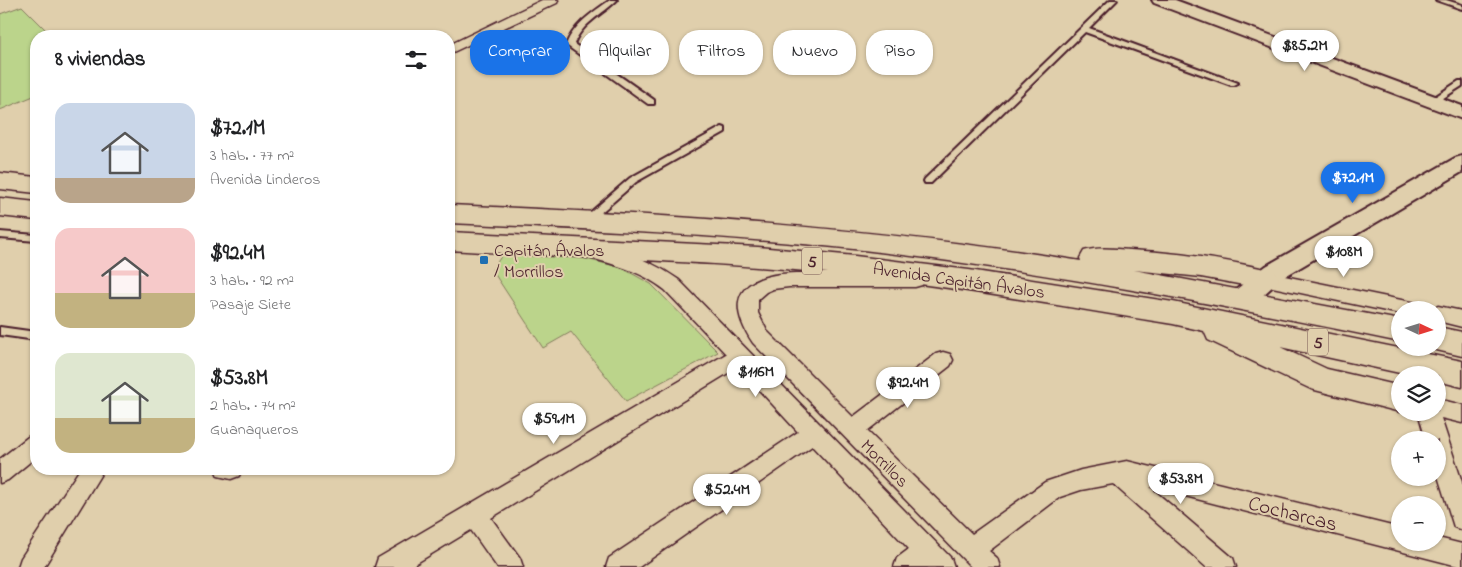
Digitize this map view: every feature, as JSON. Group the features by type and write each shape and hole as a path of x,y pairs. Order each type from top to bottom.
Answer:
{"highway":[{"path":"0,181 30,184"},
{"path":"0,207 30,210"},
{"name":"Avenida Capitán Ávalos","path":"455,214 587,220 775,232 979,256 1114,276 1242,299 1391,329"},
{"name":"Avenida Capitán Ávalos","path":"455,241 701,253 797,260 969,280 1173,312 1462,374"},
{"path":"979,256 1168,262 1197,265 1265,279"},
{"path":"1173,312 1209,308 1242,299"},
{"path":"1173,312 1322,380 1391,398"},
{"path":"1446,341 1462,344"}],"street":[{"path":"455,47 552,0"},
{"path":"1160,0 1462,113"},
{"path":"1242,299 1265,279 1462,163"},
{"name":"Morrillos","path":"559,246 617,257 651,270 683,296 934,558"},
{"path":"1265,279 1391,305"},
{"name":"Morrillos","path":"969,280 783,280 769,283 753,292 748,300 747,308 748,318 754,329 988,567"},
{"path":"1446,316 1462,319"},
{"path":"387,567 740,356"},
{"path":"852,430 943,360"},
{"path":"1446,410 1462,414"},
{"path":"618,567 814,433"},
{"path":"0,473 30,449"},
{"path":"1446,468 1462,519"},
{"name":"Cocharcas","path":"971,550 1053,488 1081,480 1127,471 1391,538"},
{"path":"1117,473 1224,567"},
{"path":"30,567 89,475"},
{"path":"474,515 512,567"},
{"path":"1443,551 1462,556"},
{"path":"906,567 934,558"}],"lane":[{"path":"614,0 578,29 572,36 570,45 651,102"},
{"path":"928,181 1114,0"},
{"path":"1439,0 1462,7"},
{"path":"1084,30 1234,83"},
{"path":"1431,102 1462,83"},
{"path":"587,220 633,180 722,130"},
{"path":"0,235 30,238"},
{"path":"0,332 30,335"}],"green space":[{"path":"22,6 46,30 30,30 30,98 0,110 0,14"},
{"path":"502,255 581,258 620,267 651,284 718,352 626,401 571,332 543,348 492,270"}],"place":[{"name":"Capitán Ávalos / Morrillos","path":"484,260"}]}
